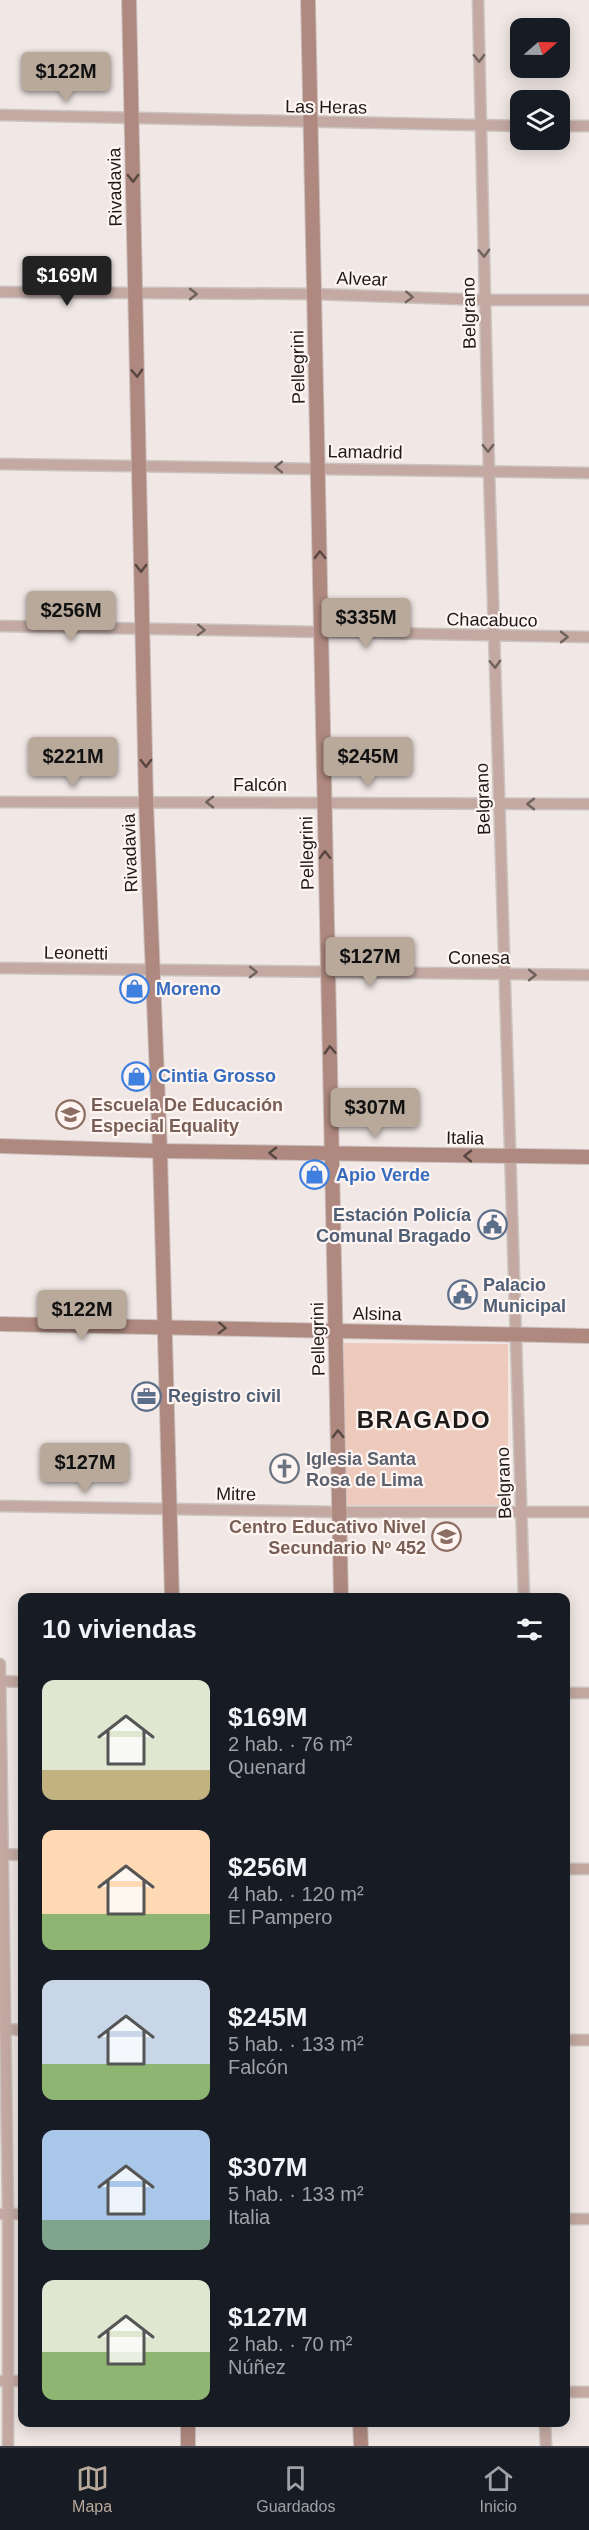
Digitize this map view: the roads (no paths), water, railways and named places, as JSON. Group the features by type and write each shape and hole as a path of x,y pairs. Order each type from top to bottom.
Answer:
{"main road":[{"name":"Rivadavia","path":"129,0 146,802 160,1151 172,1593"},
{"name":"Pellegrini","path":"308,0 324,802 334,1154 341,1593"},
{"name":"Italia","path":"0,1146 589,1158"},
{"name":"Alsina","path":"0,1324 589,1336"},
{"path":"188,2427 188,2446"},
{"path":"360,2427 361,2446"}],"street":[{"name":"Belgrano","path":"478,0 489,471 524,1593"},
{"name":"Las Heras","path":"0,115 132,120 510,126"},
{"path":"570,126 589,126"},
{"name":"Alvear","path":"0,292 314,294 485,300 589,300"},
{"name":"Lamadrid","path":"0,464 318,467 589,473"},
{"name":"Chacabuco","path":"0,626 589,637"},
{"name":"Falcón","path":"0,802 589,804"},
{"name":"Leonetti","path":"0,968 152,971"},
{"name":"Conesa","path":"152,971 589,975"},
{"name":"Mitre","path":"0,1506 339,1512 589,1512"},
{"path":"0,1664 4,2381 8,2446"},
{"path":"0,1681 18,1682"},
{"path":"570,1692 589,1693"},
{"path":"2,1854 18,1855"},
{"path":"570,1869 589,1869"},
{"path":"570,2040 589,2040"},
{"path":"570,2219 589,2219"},
{"path":"570,2392 589,2392"},
{"path":"545,2427 546,2446"}],"place":[{"name":"Moreno","path":"135,989"},
{"name":"Cintia Grosso","path":"137,1076"},
{"name":"Escuela De Educación Especial Equality","path":"70,1115"},
{"name":"Apio Verde","path":"315,1175"},
{"name":"Estación Policía Comunal Bragado","path":"492,1225"},
{"name":"Palacio Municipal","path":"462,1295"},
{"name":"Registro civil","path":"147,1396"},
{"name":"Iglesia Santa Rosa de Lima","path":"285,1469"},
{"name":"Centro Educativo Nivel Secundario Nº 452","path":"447,1537"}],"district":[{"name":"BRAGADO","path":"424,1420"}]}
